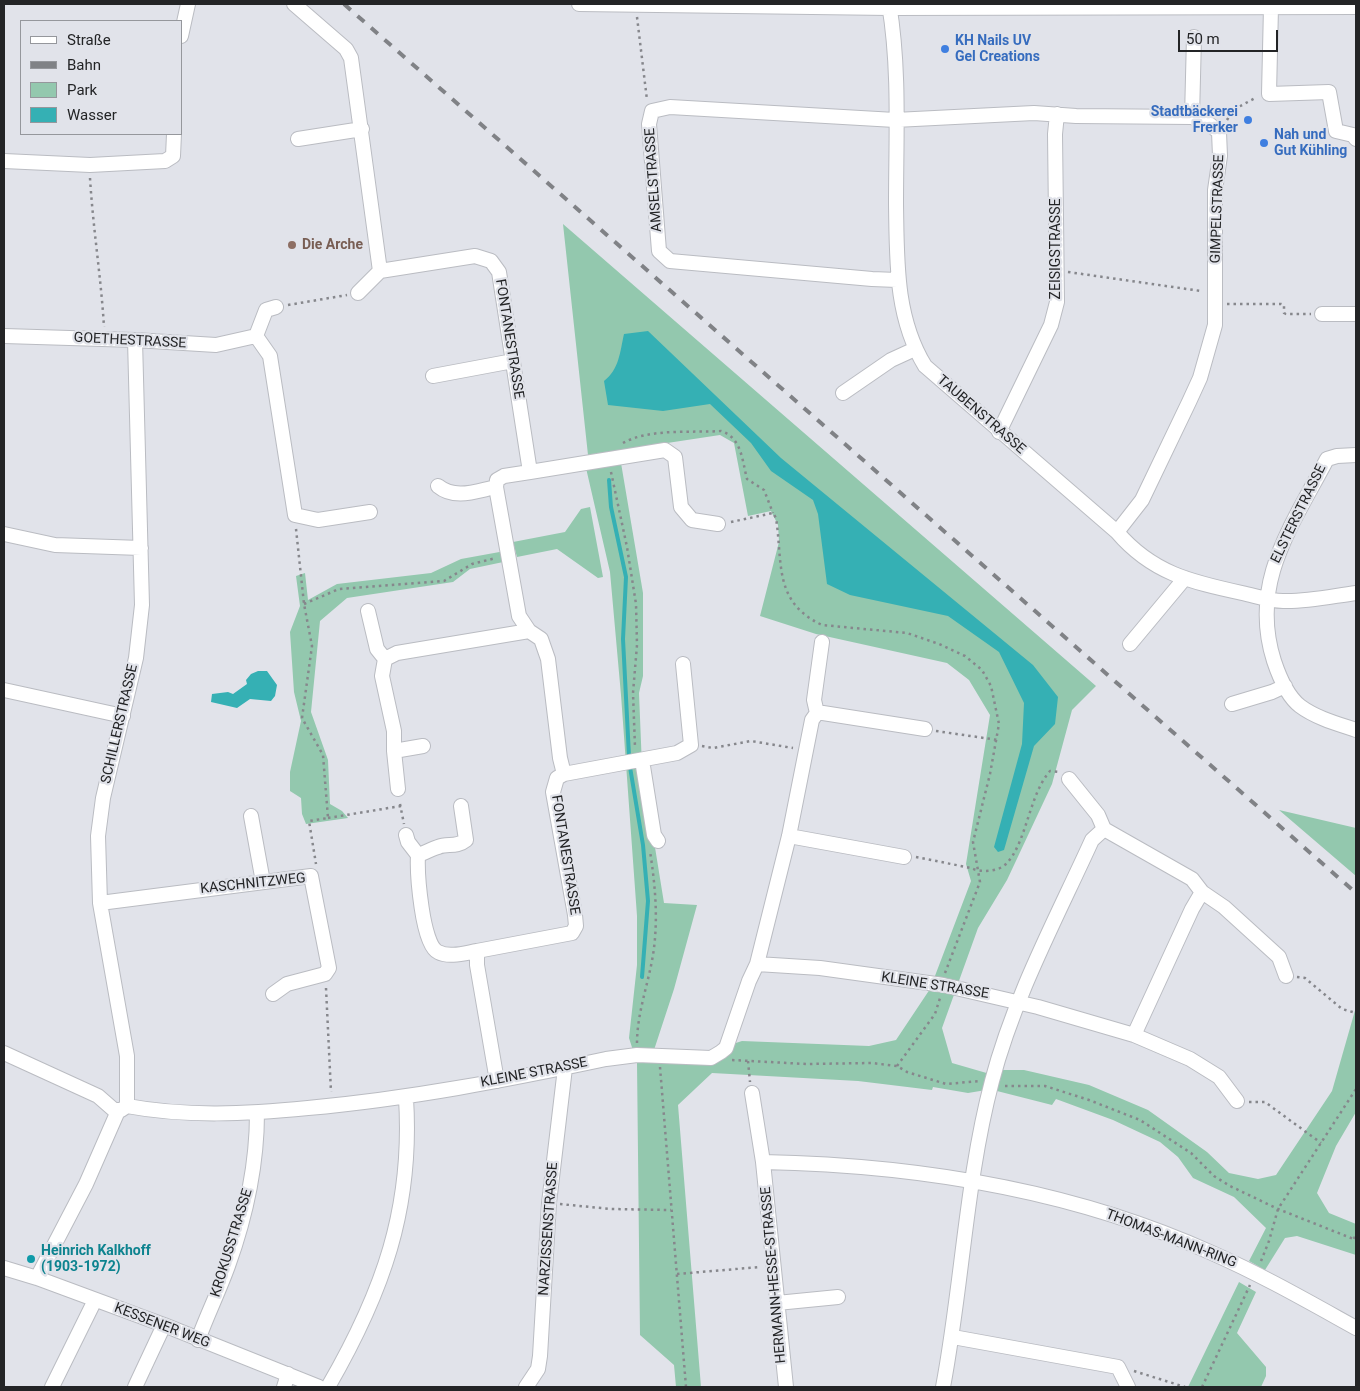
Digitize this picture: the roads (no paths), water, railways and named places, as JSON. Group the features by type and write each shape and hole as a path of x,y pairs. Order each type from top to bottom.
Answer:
{"street":[{"path":"182,31 188,4"},
{"path":"294,4 346,49 353,68 380,271 358,293"},
{"path":"579,4 1356,7"},
{"name":"TAUBENSTRASSE","path":"889,6 893,27 897,280 915,350 931,372 1117,532 1133,550 1153,564 1185,578 1284,602 1356,593"},
{"path":"1271,7 1269,94 1329,92 1336,131 1350,137"},
{"path":"895,120 1034,113 1076,116 1192,117 1194,37"},
{"name":"AMSELSTRASSE","path":"895,120 670,107 652,111 649,124 659,251 670,261 872,280 897,280"},
{"name":"ZEISIGSTRASSE","path":"999,432 1051,325 1057,302 1057,114"},
{"name":"GIMPELSTRASSE","path":"1117,532 1142,500 1200,378 1215,325 1215,190 1220,156 1219,132 1209,124 1192,117"},
{"path":"298,139 362,129"},
{"path":"4,160 90,165 165,161 173,156 174,135"},
{"name":"FONTANESTRASSE","path":"380,271 475,256 491,260 499,272 530,472"},
{"path":"276,307 266,310 256,336 270,356 295,515 318,520 370,512"},
{"path":"1322,314 1356,314"},
{"name":"GOETHESTRASSE","path":"4,336 135,340 216,345 256,336"},
{"name":"SCHILLERSTRASSE","path":"122,1109 127,1056 100,903 98,836 103,798 124,716 136,658 142,605 135,340"},
{"path":"843,393 891,360 915,350"},
{"path":"433,376 513,362"},
{"path":"438,486 446,493 455,495 496,488 497,480 504,476 665,450 675,457 681,507 692,520 718,524"},
{"name":"ELSTERSTRASSE","path":"1267,599 1276,555 1327,459 1356,454"},
{"name":"FONTANESTRASSE","path":"496,488 519,616 529,631 541,639 548,659 560,758 564,774"},
{"path":"4,534 55,545 141,548"},
{"path":"1130,644 1185,578"},
{"path":"1267,599 1269,644 1279,678 1300,706 1326,720 1356,730"},
{"path":"368,611 377,649 386,659"},
{"path":"398,789 394,731 382,676 386,659 397,653 529,631"},
{"path":"757,964 789,836 812,720 817,713 814,700 822,642"},
{"name":"FONTANESTRASSE","path":"406,835 418,856 417,872 428,943 437,952 449,954 477,951 572,933 576,926 553,792 557,778 564,774 677,753 691,745 683,664"},
{"path":"1232,704 1272,692 1285,686"},
{"path":"4,690 124,716"},
{"path":"817,713 925,729"},
{"path":"394,751 423,746"},
{"path":"642,760 654,835 658,841"},
{"path":"1069,779 1098,815 1104,829 1192,879 1202,892 1224,907 1279,957 1286,976"},
{"path":"418,856 440,846 451,847 461,844 466,840 461,806"},
{"path":"251,816 262,882"},
{"path":"943,1387 953,1337 973,1181 992,1082 1019,1002 1092,840 1104,829"},
{"path":"789,836 904,857"},
{"name":"KASCHNITZWEG","path":"100,903 311,876 329,968 325,974 287,984 273,994"},
{"path":"1134,1035 1192,909 1202,892"},
{"path":"477,951 477,966 497,1081"},
{"name":"KLEINE STRASSE","path":"4,1053 122,1109 160,1112 257,1113 406,1098 637,1055 711,1058 726,1048 748,980 757,964 820,968 943,985 1019,1002 1134,1035 1190,1059 1219,1077 1238,1101"},
{"name":"NARZISSENSTRASSE","path":"530,1386 538,1368 540,1356 549,1203 565,1068"},
{"name":"HERMANN-HESSE-STRASSE","path":"752,1094 763,1162 786,1387"},
{"path":"328,1387 366,1316 383,1274 396,1232 406,1178 408,1133 406,1098"},
{"path":"37,1278 86,1184 122,1109"},
{"name":"KROKUSSTRASSE","path":"198,1340 228,1266 242,1223 257,1150 257,1113"},
{"path":"763,1162 814,1163 973,1181"},
{"name":"THOMAS-MANN-RING","path":"973,1181 1068,1202 1212,1252 1356,1328"},
{"name":"KESSENER WEG","path":"4,1268 37,1278 164,1325 286,1381 319,1387"},
{"path":"776,1303 838,1297"},
{"path":"52,1387 96,1300"},
{"path":"135,1387 164,1325"},
{"path":"953,1337 1118,1367 1128,1387"}],"water":[{"path":"648,331 781,458 1033,665 1058,697 1055,724 1034,746 1004,850 998,852 994,847 1022,744 1024,703 999,652 948,616 850,595 827,584 818,514 813,500 771,471 751,443 710,404 663,411 608,405 604,381 616,366 624,334"},
{"path":"258,671 267,671 277,685 275,696 271,701 250,699 237,708 211,702 212,694 228,692 233,694 247,684 246,680 251,674"}],"waterway":[{"path":"609,480 611,507 626,577 623,639 629,756"},
{"path":"630,767 643,845 648,901 642,977"}],"railway":[{"path":"344,4 1356,893"}],"place":[{"name":"KH Nails UV Gel Creations","path":"945,49"},
{"name":"Stadtbäckerei Frerker","path":"1248,120"},
{"name":"Nah und Gut Kühling","path":"1264,143"},
{"name":"Die Arche","path":"292,245"},
{"name":"Heinrich Kalkhoff (1903-1972)","path":"31,1259"}]}
